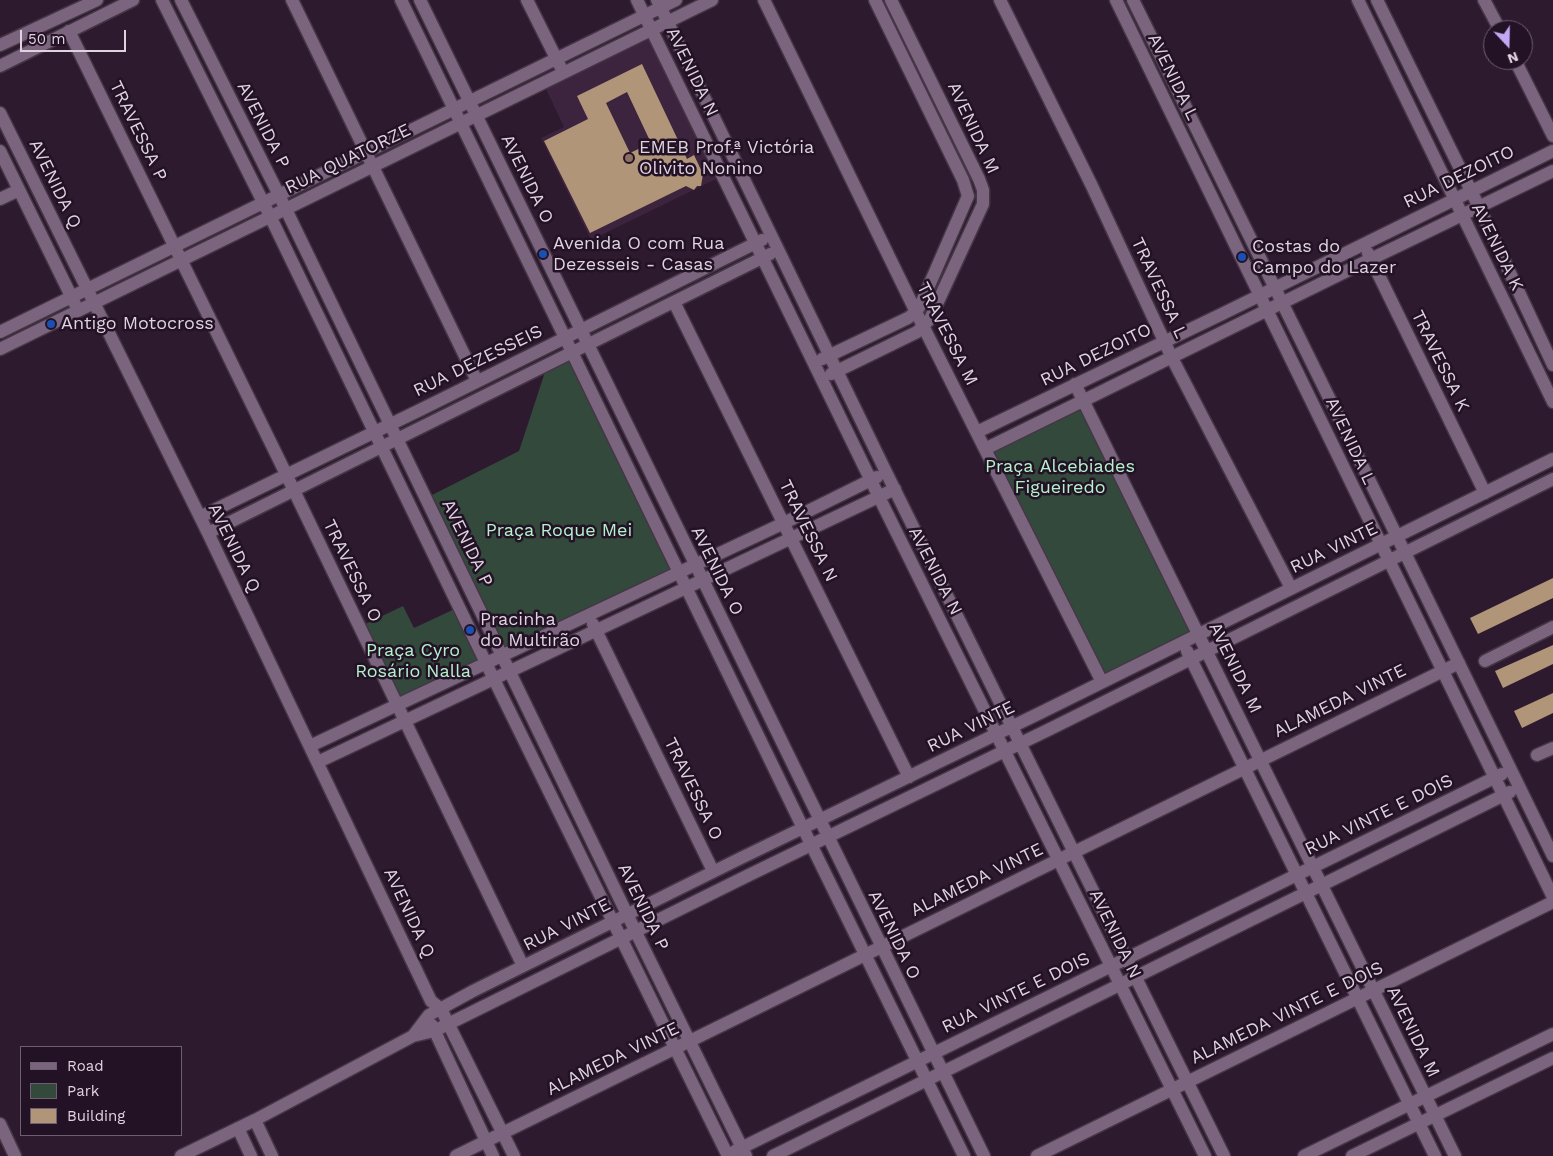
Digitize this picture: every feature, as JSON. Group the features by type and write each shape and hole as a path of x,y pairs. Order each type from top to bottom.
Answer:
{"street":[{"path":"0,45 97,0"},
{"path":"0,66 133,0"},
{"name":"AVENIDA P","path":"162,0 270,216 727,1156"},
{"name":"AVENIDA P","path":"180,0 279,195 744,1152"},
{"path":"292,0 477,381"},
{"name":"AVENIDA O","path":"401,0 964,1156"},
{"name":"AVENIDA O","path":"420,0 468,102 984,1156"},
{"path":"527,0 563,73"},
{"name":"AVENIDA N","path":"637,0 879,497 1006,750 1204,1156"},
{"name":"RUA QUATORZE","path":"0,332 556,59 644,15 659,4 676,0"},
{"name":"RUA QUATORZE","path":"0,349 712,0"},
{"name":"TRAVESSA M","path":"764,0 916,312 1102,682"},
{"name":"AVENIDA M","path":"874,0 967,191 967,201 916,312"},
{"name":"AVENIDA M","path":"892,0 983,190 982,204 930,318 924,327"},
{"name":"TRAVESSA L","path":"1000,0 1091,184 1172,358 1291,588"},
{"name":"AVENIDA L","path":"1116,0 1553,897"},
{"name":"AVENIDA L","path":"1133,0 1406,552 1553,856"},
{"name":"AVENIDA K","path":"1358,0 1553,402"},
{"name":"AVENIDA K","path":"1377,0 1479,207 1553,365"},
{"path":"1484,0 1495,20"},
{"name":"AVENIDA N","path":"659,4 829,356 1022,743 1224,1156"},
{"path":"1128,25 1142,18"},
{"name":"TRAVESSA P","path":"69,31 175,246"},
{"path":"1520,70 1553,136"},
{"name":"AVENIDA Q","path":"0,112 208,533 436,1005 449,1024 514,1156"},
{"name":"RUA DEZOITO","path":"977,432 1364,245 1553,151"},
{"name":"AVENIDA Q","path":"0,152 78,310"},
{"name":"RUA DEZOITO","path":"985,449 1553,171"},
{"path":"0,200 19,190"},
{"path":"967,191 983,190"},
{"name":"RUA DEZESSEIS","path":"200,517 771,235"},
{"name":"TRAVESSA K","path":"1364,245 1485,493"},
{"name":"TRAVESSA O","path":"175,246 523,966"},
{"name":"RUA DEZESSEIS","path":"208,533 778,250"},
{"name":"TRAVESSA N","path":"674,302 909,777"},
{"path":"814,363 908,318 916,312"},
{"path":"822,378 924,327"},
{"name":"AVENIDA M","path":"1075,384 1455,1156"},
{"name":"RUA VINTE","path":"413,1036 436,1005 523,966 1553,459"},
{"path":"310,746 784,523 886,472"},
{"name":"RUA VINTE","path":"181,1156 254,1120 413,1036 434,1031 449,1024 635,931 1022,743 1553,479"},
{"path":"318,762 895,489"},
{"path":"443,574 458,565"},
{"name":"TRAVESSA O","path":"589,615 713,871"},
{"path":"1485,661 1553,627"},
{"name":"AVENIDA M","path":"1183,642 1435,1156"},
{"name":"ALAMEDA VINTE","path":"456,1156 1459,663"},
{"path":"1537,755 1553,748"},
{"path":"532,756 548,749"},
{"name":"RUA VINTE E DOIS","path":"727,1156 744,1152 917,1061 1511,769"},
{"path":"773,1156 1520,788"},
{"name":"ALAMEDA VINTE E DOIS","path":"1037,1156 1553,902"},
{"path":"429,1015 434,1031 493,1156"},
{"path":"1304,1156 1553,1034"},
{"path":"1352,1156 1553,1058"},
{"path":"254,1120 272,1156"},
{"path":"0,1124 15,1155"},
{"path":"238,1128 252,1156"}],"shaded area":[{"name":"EMEB Prof.ª Victória Olivito Nonino","path":"649,38 716,179 591,240 541,138 564,127 545,87"}],"green space":[{"name":"Praça Roque Mei","path":"572,352 679,572 503,655 426,498 519,451 547,366"},
{"name":"Praça Alcebiades Figueiredo","path":"1083,402 1198,635 1102,682 985,449"},
{"name":"Praça Cyro Rosário Nalla","path":"403,606 414,628 459,607 486,663 397,705 359,627"}],"building":[{"name":"EMEB Prof.ª Victória Olivito Nonino","path":"642,64 687,159 694,155 703,174 701,186 697,186 694,190 686,186 590,233 544,141 588,119 577,96","holes":["627,92 651,143 630,153 606,103"]},
{"path":"1553,578 1553,598 1478,634 1470,618"},
{"path":"1553,645 1553,664 1503,688 1495,671"},
{"path":"1553,693 1553,713 1522,728 1514,711"}],"place":[{"name":"EMEB Prof.ª Victória Olivito Nonino","path":"629,158"},
{"name":"Avenida O com Rua Dezesseis - Casas","path":"543,254"},
{"name":"Costas do Campo do Lazer","path":"1242,257"},
{"name":"Antigo Motocross","path":"51,324"},
{"name":"Pracinha do Multirão","path":"470,630"}]}
